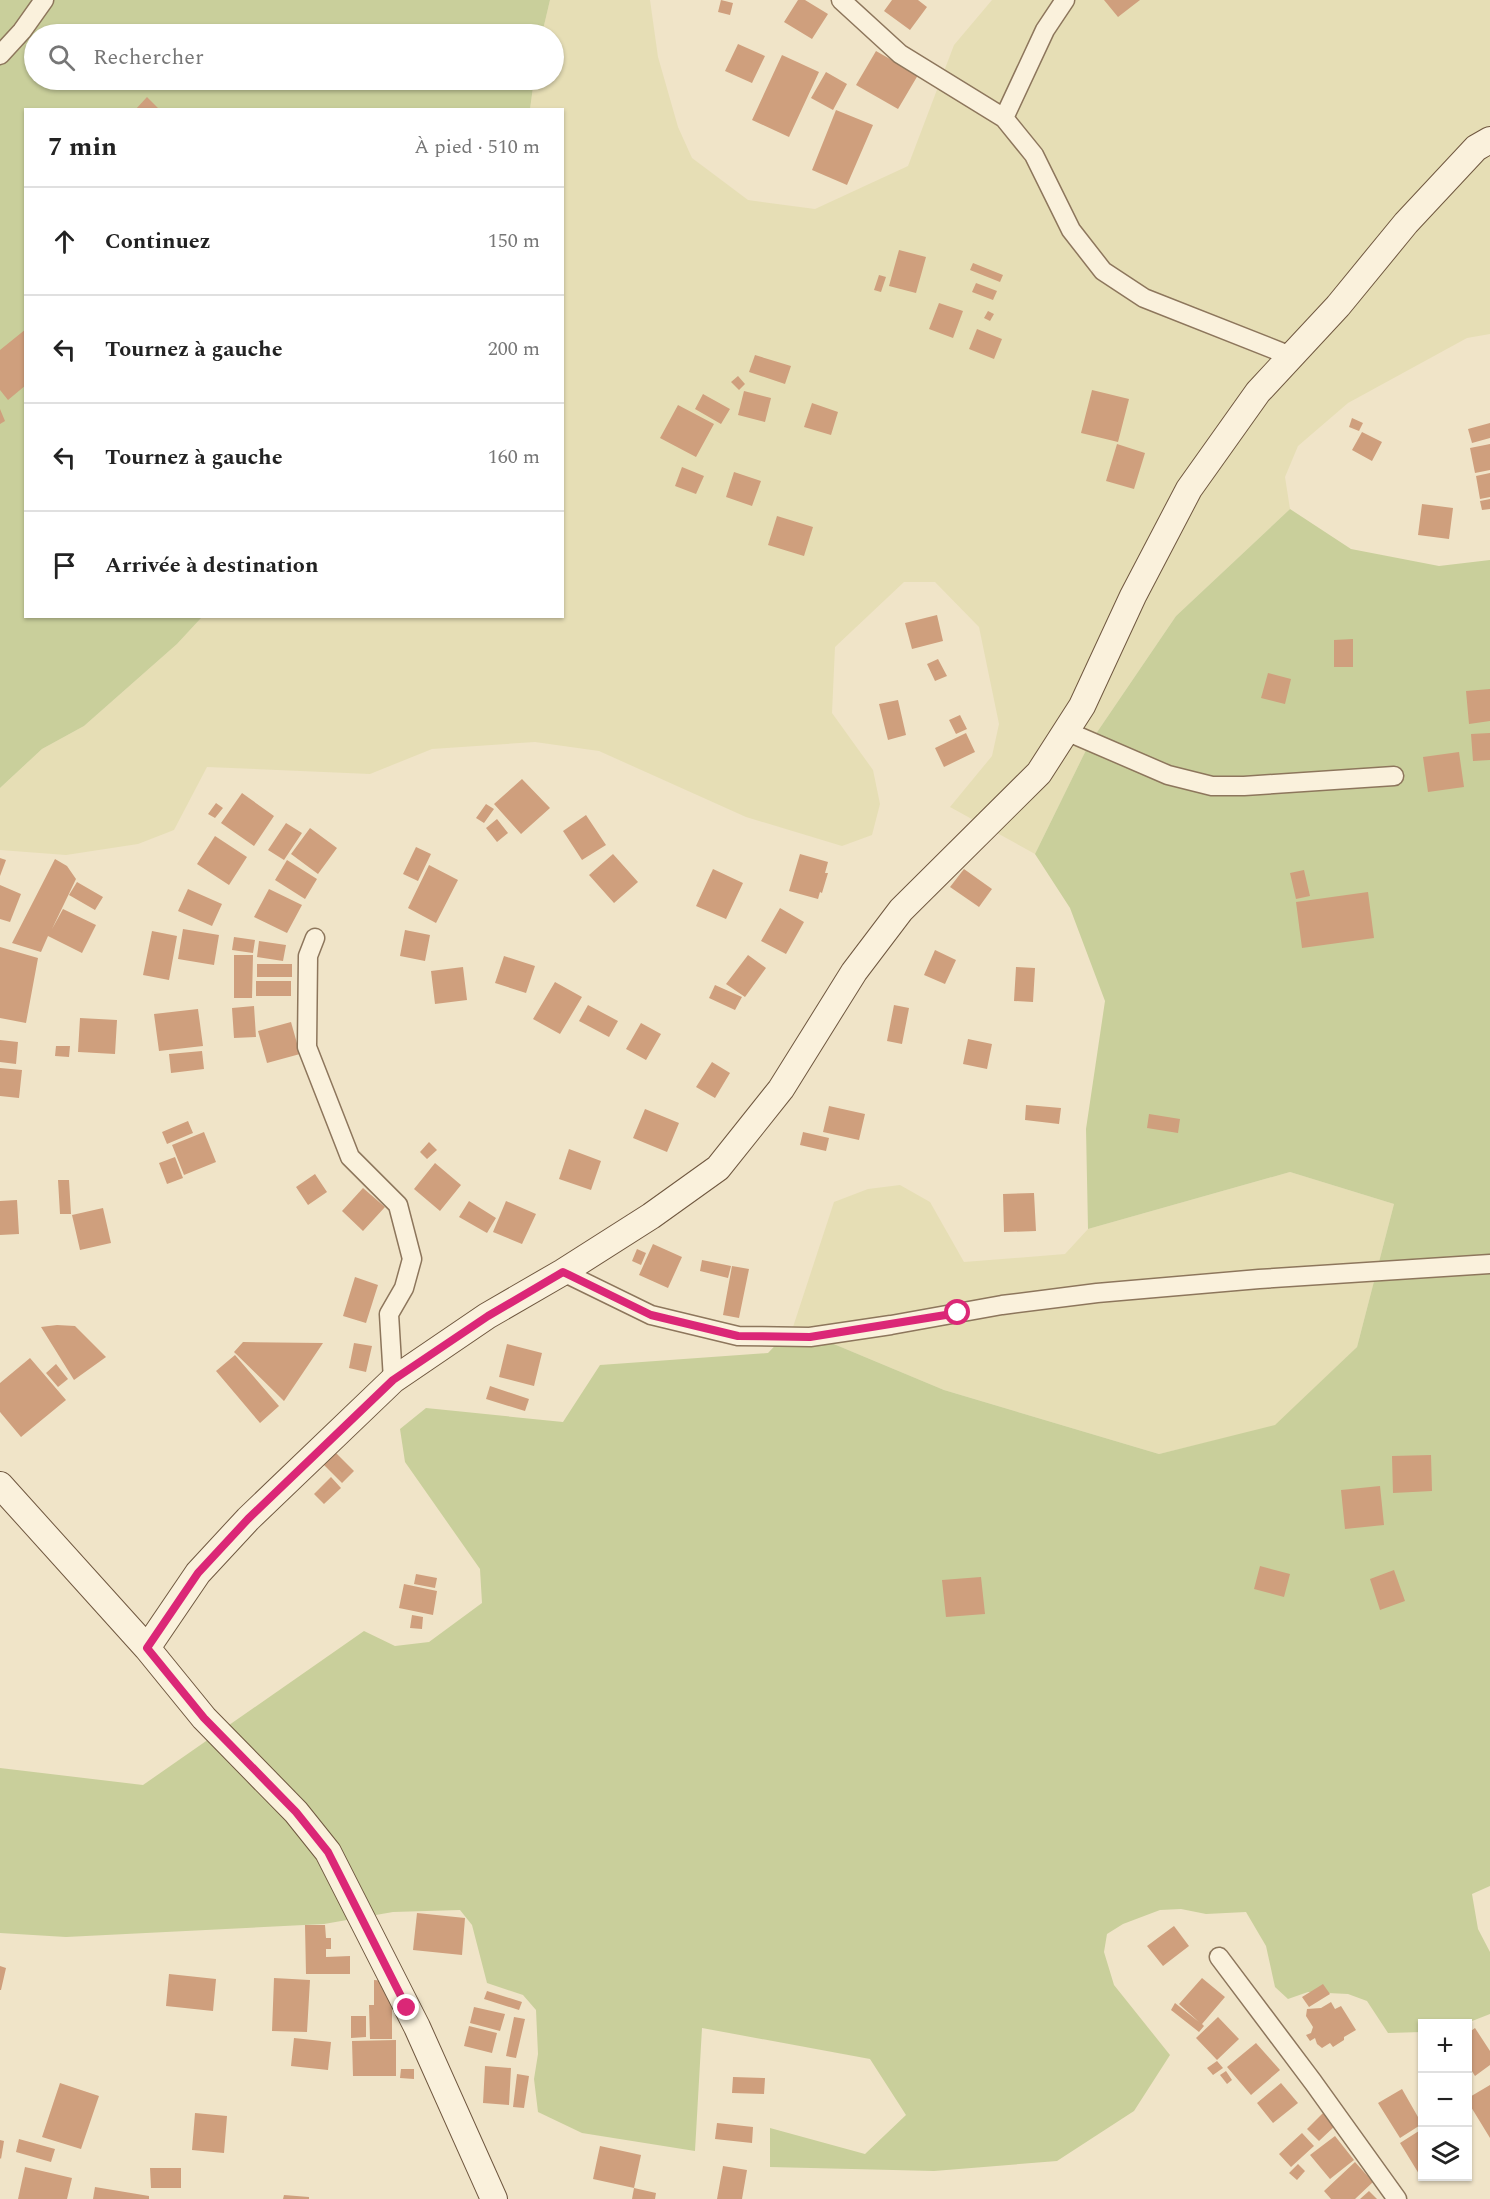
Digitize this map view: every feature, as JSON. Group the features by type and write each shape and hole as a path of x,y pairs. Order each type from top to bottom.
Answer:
{"street":[{"path":"27,24 44,0"},
{"path":"841,0 900,54 1004,118 1034,155 1071,230 1103,272 1144,298 1291,356"},
{"path":"1004,118 1045,30 1065,0"},
{"path":"0,55 24,28"},
{"path":"147,1648 198,1573 248,1519 393,1380 488,1316 651,1216 718,1168 781,1089 854,972 901,910 1040,773 1082,706 1133,596 1189,489 1258,392 1338,306 1406,223 1476,148 1490,140"},
{"path":"1066,731 1168,775 1212,786 1394,776"},
{"path":"315,938 308,956 307,1047 350,1157 398,1205 412,1259 404,1288 389,1314 393,1380"},
{"path":"563,1272 651,1315 738,1336 810,1337 1002,1305 1097,1293 1259,1279 1490,1264"},
{"path":"0,1485 147,1648 204,1718 296,1812 328,1852 417,2027 494,2199"},
{"path":"1219,1957 1397,2199"}],"shaded area":[{"path":"550,0 650,0 658,57 678,127 692,158 748,200 815,209 908,166 954,45 992,0 1490,0 1490,334 1467,338 1348,403 1298,446 1285,477 1290,509 1176,616 1089,744 1035,854 950,807 992,756 999,724 979,627 935,582 904,582 835,647 832,713 873,770 880,804 872,835 842,846 746,817 599,751 535,742 432,749 370,774 207,767 174,830 138,844 66,855 0,850 0,788 42,749 84,726 177,644 201,618 564,618 564,108 530,108 533,90 564,90 564,24 544,24"},
{"path":"1290,1172 1394,1204 1357,1347 1275,1426 1159,1454 944,1390 793,1327 834,1202 868,1189 900,1185 930,1202 964,1262 1065,1254 1088,1229"}],"green space":[{"path":"0,0 550,0 544,24 24,24 24,90 533,90 530,108 24,108 24,618 201,618 177,644 84,726 42,749 0,788"},
{"path":"1290,509 1351,549 1439,566 1490,560 1490,1886 1472,1894 1478,1929 1490,1952 1490,2014 1472,2021 1472,2019 1418,2019 1418,2032 1388,2033 1367,2001 1348,1994 1308,1992 1288,1999 1275,1987 1266,1946 1246,1912 1206,1914 1181,1909 1160,1910 1123,1924 1107,1934 1104,1952 1114,1985 1170,2055 1134,2111 1057,2161 934,2171 770,2167 770,2128 865,2154 906,2115 870,2059 702,2028 695,2151 582,2133 538,2112 534,2079 538,2054 536,2010 523,1995 487,1983 472,1925 460,1910 393,1912 324,1924 66,1937 0,1933 0,1768 143,1785 364,1631 395,1646 429,1642 482,1603 480,1569 405,1462 400,1429 426,1408 563,1422 600,1365 768,1353 793,1327 944,1390 1159,1454 1275,1425 1357,1347 1394,1204 1290,1172 1088,1229 1086,1129 1105,1001 1070,908 1035,854 1089,744 1176,616"}],"building":[{"path":"721,0 733,3 730,15 718,12"},
{"path":"798,0 805,0 828,14 812,39 784,22"},
{"path":"892,0 918,0 927,7 910,30 884,11"},
{"path":"1104,0 1140,0 1118,17"},
{"path":"738,44 765,56 752,83 725,71"},
{"path":"876,51 918,75 898,109 856,85"},
{"path":"782,55 819,72 789,137 752,120"},
{"path":"826,72 847,84 833,110 811,98"},
{"path":"147,97 158,108 137,108"},
{"path":"836,110 873,125 847,185 812,170"},
{"path":"899,250 926,257 916,293 889,286"},
{"path":"973,263 1003,275 1000,282 970,270"},
{"path":"879,275 886,277 881,292 874,290"},
{"path":"976,283 997,291 993,300 972,292"},
{"path":"939,303 963,311 953,338 929,329"},
{"path":"988,311 994,314 990,321 984,318"},
{"path":"977,329 1002,339 994,359 969,349"},
{"path":"24,331 24,387 8,400 0,390 0,350"},
{"path":"755,355 791,366 785,384 749,372"},
{"path":"738,376 745,384 739,390 731,382"},
{"path":"1092,390 1129,399 1118,442 1081,433"},
{"path":"744,391 771,398 765,422 738,415"},
{"path":"703,394 730,409 721,424 695,409"},
{"path":"812,403 838,412 831,435 804,427"},
{"path":"678,405 714,424 696,457 660,438"},
{"path":"0,409 5,421 0,424"},
{"path":"1352,418 1363,423 1359,431 1349,427"},
{"path":"1490,423 1490,438 1472,443 1468,429"},
{"path":"1362,432 1382,442 1372,461 1352,450"},
{"path":"1117,444 1145,453 1134,489 1106,481"},
{"path":"1490,444 1490,470 1475,473 1470,448"},
{"path":"682,467 704,476 696,494 675,486"},
{"path":"734,472 761,481 752,506 726,497"},
{"path":"1490,473 1490,497 1480,499 1476,476"},
{"path":"1490,499 1490,509 1482,510 1480,501"},
{"path":"1422,504 1453,508 1449,539 1418,535"},
{"path":"777,516 813,527 804,556 768,545"},
{"path":"937,615 943,641 912,649 905,623"},
{"path":"1353,639 1353,667 1334,667 1334,640"},
{"path":"938,659 947,676 935,681 927,664"},
{"path":"1268,673 1291,679 1285,704 1261,698"},
{"path":"1490,689 1490,721 1469,724 1466,691"},
{"path":"898,700 906,735 888,740 879,704"},
{"path":"960,715 967,729 956,734 949,720"},
{"path":"966,733 975,752 944,767 935,748"},
{"path":"1490,733 1490,760 1473,761 1471,734"},
{"path":"1459,752 1464,787 1428,792 1423,757"},
{"path":"522,779 550,808 521,834 494,804"},
{"path":"242,793 274,816 254,846 221,823"},
{"path":"216,803 223,808 215,818 208,814"},
{"path":"486,804 494,809 484,823 476,818"},
{"path":"586,815 606,845 582,860 563,831"},
{"path":"497,819 508,833 497,842 486,828"},
{"path":"286,823 302,833 284,860 268,850"},
{"path":"310,828 337,848 318,874 291,854"},
{"path":"215,836 247,857 229,885 197,864"},
{"path":"416,847 431,854 418,881 403,874"},
{"path":"613,854 638,882 614,903 589,875"},
{"path":"800,854 828,862 825,873 828,873 818,899 789,891"},
{"path":"0,858 6,860 0,876"},
{"path":"55,859 67,866 76,879 52,929 63,909 96,925 82,953 48,936 41,952 12,943"},
{"path":"287,860 317,879 305,899 275,880"},
{"path":"429,865 458,880 436,923 408,908"},
{"path":"713,869 743,883 726,919 696,906"},
{"path":"964,869 992,889 979,907 950,887"},
{"path":"1304,870 1310,896 1296,899 1290,873"},
{"path":"77,882 103,897 95,910 69,895"},
{"path":"0,885 21,894 10,922 0,919"},
{"path":"188,889 222,904 212,926 178,911"},
{"path":"269,889 302,905 287,933 254,917"},
{"path":"1368,892 1374,938 1302,948 1296,902"},
{"path":"780,908 804,922 786,954 761,941"},
{"path":"183,929 219,935 214,965 178,959"},
{"path":"405,930 430,935 425,961 400,956"},
{"path":"152,931 177,936 169,980 143,975"},
{"path":"234,937 255,940 253,953 232,950"},
{"path":"259,941 286,945 283,961 257,957"},
{"path":"0,947 38,958 26,1023 0,1018"},
{"path":"935,950 956,960 945,984 924,975"},
{"path":"234,955 253,955 252,998 234,998"},
{"path":"748,955 766,968 745,997 726,984"},
{"path":"504,956 535,966 526,993 495,983"},
{"path":"257,964 292,964 292,977 257,977"},
{"path":"463,967 467,1000 435,1004 431,971"},
{"path":"1016,967 1035,968 1033,1002 1014,1001"},
{"path":"256,981 291,981 291,996 256,996"},
{"path":"555,982 582,997 560,1034 533,1019"},
{"path":"715,985 742,997 735,1010 709,998"},
{"path":"588,1005 618,1021 609,1037 579,1021"},
{"path":"894,1005 909,1008 902,1044 887,1041"},
{"path":"254,1006 256,1037 234,1038 232,1008"},
{"path":"198,1009 203,1046 159,1051 154,1014"},
{"path":"80,1018 117,1020 115,1054 78,1052"},
{"path":"291,1022 300,1054 267,1063 258,1031"},
{"path":"641,1023 661,1034 646,1060 626,1049"},
{"path":"968,1039 992,1044 987,1069 963,1064"},
{"path":"0,1040 18,1042 16,1064 0,1062"},
{"path":"56,1046 70,1046 69,1057 55,1056"},
{"path":"202,1051 204,1069 171,1073 169,1054"},
{"path":"712,1062 730,1073 715,1098 696,1087"},
{"path":"0,1068 22,1070 19,1098 0,1096"},
{"path":"1026,1105 1061,1108 1059,1124 1025,1120"},
{"path":"829,1106 865,1114 859,1140 823,1132"},
{"path":"645,1109 679,1123 667,1152 633,1138"},
{"path":"1149,1114 1180,1119 1178,1133 1147,1128"},
{"path":"188,1121 193,1133 167,1144 162,1132"},
{"path":"204,1132 216,1162 184,1175 172,1145"},
{"path":"803,1132 829,1138 826,1151 800,1145"},
{"path":"429,1142 437,1150 427,1159 420,1152"},
{"path":"569,1149 601,1161 591,1190 559,1179"},
{"path":"175,1157 183,1178 167,1184 159,1163"},
{"path":"435,1163 461,1185 440,1211 414,1189"},
{"path":"315,1174 327,1192 308,1205 296,1187"},
{"path":"58,1180 69,1180 71,1214 60,1214"},
{"path":"363,1188 385,1207 363,1231 342,1211"},
{"path":"1034,1193 1036,1231 1004,1232 1003,1194"},
{"path":"17,1200 19,1234 0,1235 0,1201"},
{"path":"469,1201 496,1218 487,1233 459,1217"},
{"path":"506,1201 536,1214 522,1244 493,1232"},
{"path":"103,1208 111,1243 80,1250 72,1215"},
{"path":"653,1244 682,1257 668,1288 639,1275"},
{"path":"637,1249 646,1253 641,1265 632,1261"},
{"path":"702,1260 731,1266 728,1278 700,1271"},
{"path":"732,1266 749,1269 739,1318 723,1315"},
{"path":"355,1277 378,1285 366,1323 343,1316"},
{"path":"75,1326 106,1357 74,1380 41,1327"},
{"path":"243,1342 323,1343 284,1401 234,1352"},
{"path":"354,1343 372,1346 366,1372 349,1368"},
{"path":"507,1344 542,1353 534,1386 499,1377"},
{"path":"235,1355 279,1406 260,1423 216,1371"},
{"path":"30,1358 66,1400 21,1437 0,1412 0,1383"},
{"path":"56,1364 68,1379 58,1387 46,1373"},
{"path":"490,1386 529,1399 525,1411 486,1399"},
{"path":"332,1449 354,1471 342,1483 320,1461"},
{"path":"1431,1455 1432,1491 1393,1493 1392,1456"},
{"path":"331,1477 341,1488 324,1504 314,1494"},
{"path":"1380,1486 1384,1525 1345,1529 1341,1490"},
{"path":"1260,1566 1290,1574 1284,1597 1254,1589"},
{"path":"1394,1570 1405,1601 1380,1610 1370,1579"},
{"path":"416,1574 437,1578 435,1588 414,1584"},
{"path":"981,1577 985,1614 946,1617 942,1580"},
{"path":"404,1584 437,1591 433,1615 399,1608"},
{"path":"412,1615 423,1617 422,1629 410,1628"},
{"path":"417,1913 465,1918 462,1955 413,1950"},
{"path":"305,1925 325,1925 326,1938 331,1938 331,1949 326,1949 326,1957 350,1956 350,1974 306,1974"},
{"path":"1174,1926 1189,1946 1163,1966 1147,1946"},
{"path":"0,1966 6,1968 1,1990 0,1990"},
{"path":"169,1974 216,1979 213,2011 166,2006"},
{"path":"274,1978 310,1980 307,2032 272,2031"},
{"path":"1202,1978 1225,1997 1202,2024 1204,2026 1199,2032 1171,2010 1175,2003 1199,2022 1179,2004"},
{"path":"374,1980 385,1981 392,2004 392,2039 370,2039 369,2005 374,2005"},
{"path":"1323,1984 1330,1994 1309,2007 1302,1997"},
{"path":"487,1991 522,2002 519,2010 484,1999"},
{"path":"1331,2002 1335,2009 1341,2006 1356,2030 1333,2047 1330,2043 1322,2048 1317,2044 1315,2038 1310,2041 1306,2035 1311,2033 1313,2027 1306,2016 1307,2009 1321,2008"},
{"path":"474,2007 505,2014 500,2031 470,2023"},
{"path":"351,2016 366,2016 366,2037 351,2038"},
{"path":"514,2017 525,2019 516,2058 506,2056"},
{"path":"1218,2017 1239,2039 1217,2060 1196,2038"},
{"path":"469,2026 497,2033 492,2053 464,2046"},
{"path":"1475,2028 1490,2051 1490,2065 1475,2076 1472,2071 1472,2030"},
{"path":"294,2038 331,2042 328,2070 291,2066"},
{"path":"396,2040 396,2076 353,2076 352,2041"},
{"path":"1256,2043 1280,2070 1251,2095 1227,2067"},
{"path":"1217,2061 1223,2068 1213,2075 1207,2068"},
{"path":"485,2066 511,2068 509,2105 483,2103"},
{"path":"401,2069 414,2069 414,2079 400,2078"},
{"path":"1226,2071 1232,2080 1227,2084 1220,2075"},
{"path":"517,2074 529,2076 524,2108 513,2107"},
{"path":"733,2077 765,2078 764,2094 732,2093"},
{"path":"60,2083 99,2096 81,2149 42,2137"},
{"path":"1281,2083 1298,2103 1273,2123 1257,2103"},
{"path":"1490,2085 1490,2138 1472,2109 1472,2096"},
{"path":"1402,2089 1418,2117 1418,2127 1400,2138 1378,2103"},
{"path":"1326,2110 1338,2123 1319,2141 1307,2129"},
{"path":"195,2113 227,2116 224,2153 192,2150"},
{"path":"717,2123 753,2127 752,2143 715,2139"},
{"path":"1418,2132 1418,2172 1400,2143"},
{"path":"1302,2133 1314,2146 1291,2167 1279,2154"},
{"path":"1335,2136 1354,2160 1330,2179 1310,2155"},
{"path":"19,2139 55,2149 51,2162 16,2152"},
{"path":"0,2140 4,2141 1,2159 0,2158"},
{"path":"600,2146 641,2155 634,2188 593,2179"},
{"path":"1355,2162 1373,2182 1355,2199 1331,2199 1324,2191"},
{"path":"1298,2164 1305,2171 1297,2180 1289,2173"},
{"path":"723,2166 747,2170 742,2199 717,2199"},
{"path":"25,2167 72,2178 67,2199 18,2199"},
{"path":"150,2168 181,2168 181,2188 151,2188"},
{"path":"95,2187 149,2196 149,2199 93,2199"},
{"path":"634,2188 656,2193 655,2199 632,2199"},
{"path":"1369,2191 1377,2199 1360,2199"},
{"path":"284,2195 309,2197 309,2199 283,2199"}],"route":[{"path":"407,2008 328,1852 296,1812 204,1718 147,1648 198,1573 248,1519 393,1380 488,1316 563,1272 651,1315 738,1336 810,1337 958,1313"}]}
